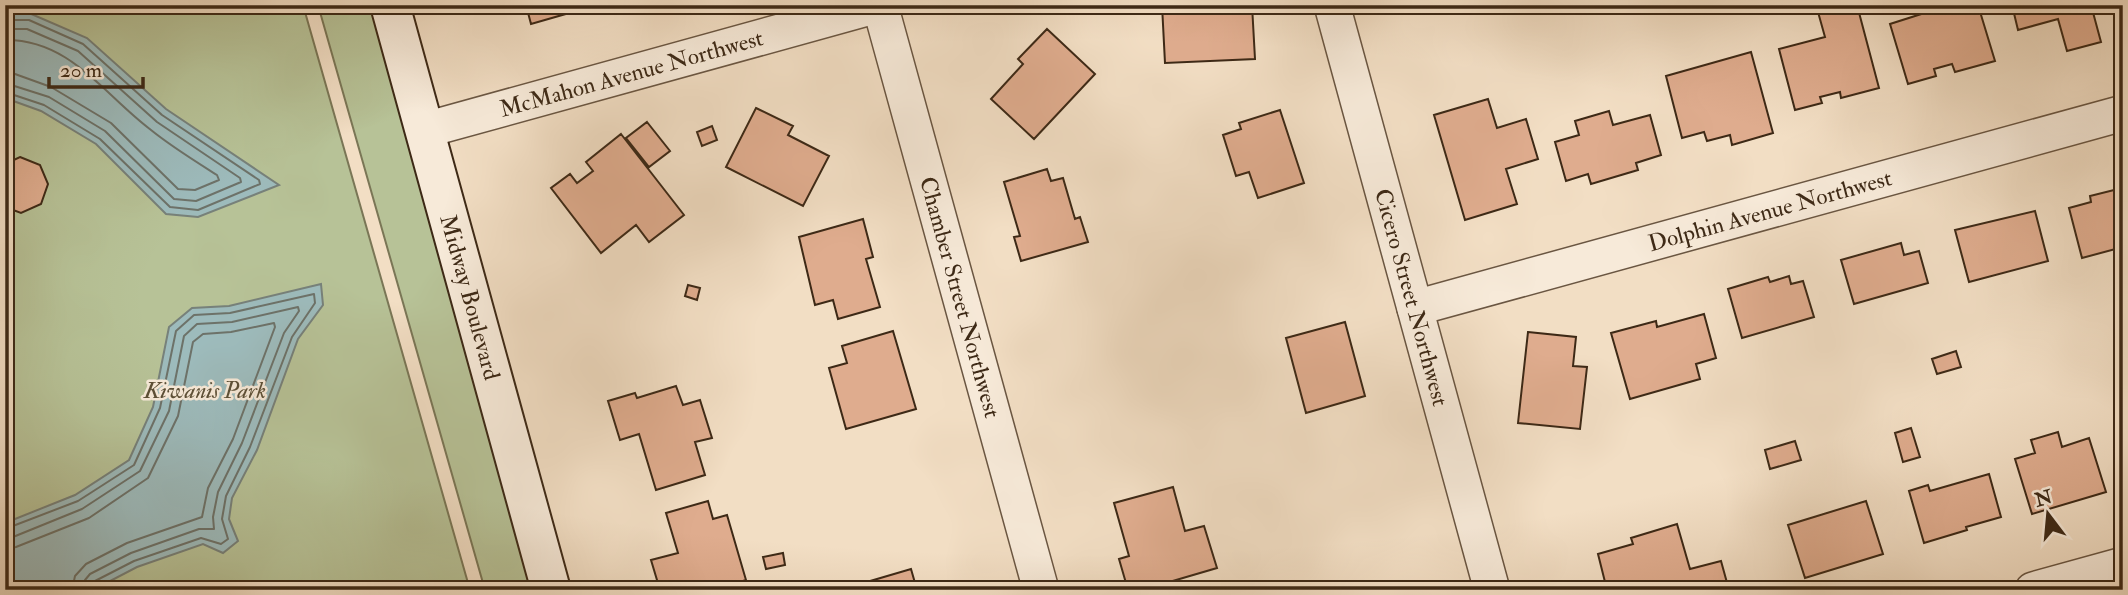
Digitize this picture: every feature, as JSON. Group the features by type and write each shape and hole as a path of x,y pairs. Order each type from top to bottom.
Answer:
{"street":[{"name":"Midway Boulevard","path":"390,5 551,590"},
{"name":"McMahon Avenue Northwest","path":"425,130 879,5"},
{"name":"Chamber Street Northwest","path":"879,5 1041,590"},
{"name":"Cicero Street Northwest","path":"1332,5 1492,590"},
{"name":"Dolphin Avenue Northwest","path":"1415,309 2123,113"},
{"path":"2033,590 2123,565"}],"green space":[{"name":"Kiwanis Park","path":"5,5 303,5 470,590 5,590"},
{"path":"318,5 374,5 534,590 485,590"}],"water":[{"path":"29,13 87,38 166,109 279,185 198,217 166,214 96,144 41,111 5,98 5,14"},
{"path":"321,284 323,305 298,339 257,450 232,498 229,519 238,541 223,553 203,544 137,567 93,590 5,590 5,523 75,495 129,460 153,407 169,327 192,308 229,306"}],"building":[{"path":"526,5 589,5 590,7 531,24"},
{"path":"1162,5 1252,5 1255,59 1165,63"},
{"path":"1841,5 1857,5 1879,88 1841,98 1840,92 1820,97 1822,103 1795,110 1779,49 1825,37 1818,12"},
{"path":"1936,5 1978,5 1995,61 1955,72 1952,64 1934,69 1936,76 1908,84 1890,24 1937,9"},
{"path":"2012,5 2091,5 2101,42 2067,51 2058,19 2018,30"},
{"path":"1047,29 1095,74 1034,139 991,99 1023,64 1018,59"},
{"path":"1751,52 1773,133 1732,145 1730,135 1707,141 1704,132 1682,138 1666,76"},
{"path":"1488,99 1497,128 1526,119 1538,159 1506,169 1517,204 1465,220 1434,115"},
{"path":"756,108 793,126 788,135 829,156 803,206 726,167"},
{"path":"1280,110 1304,183 1258,198 1249,172 1236,176 1223,135 1241,129 1239,123"},
{"path":"1609,111 1613,125 1650,115 1661,155 1636,163 1638,170 1591,184 1588,174 1566,181 1555,142 1579,135 1575,121"},
{"path":"647,122 670,151 649,167 626,138"},
{"path":"712,126 717,140 702,146 697,132"},
{"path":"621,134 684,215 649,242 636,225 601,253 551,188 570,174 577,183 593,171 586,162"},
{"path":"20,157 40,165 48,184 41,204 21,213 5,207 5,164"},
{"path":"1047,169 1051,181 1063,178 1075,219 1080,217 1088,242 1021,261 1014,237 1020,236 1004,182"},
{"path":"2122,188 2123,247 2082,258 2069,208 2091,202 2090,196"},
{"path":"2035,211 2048,261 1969,282 1955,230"},
{"path":"863,219 873,257 866,259 880,307 838,319 833,300 815,305 799,237"},
{"path":"1901,243 1904,255 1919,251 1928,283 1854,304 1841,260"},
{"path":"1789,276 1791,284 1803,281 1814,317 1742,338 1728,289 1768,277 1770,282"},
{"path":"688,285 700,288 697,300 685,296"},
{"path":"1704,314 1716,358 1696,364 1700,379 1630,399 1611,333 1656,321 1657,327"},
{"path":"1345,322 1365,396 1306,413 1286,338"},
{"path":"893,331 916,409 846,429 829,368 847,363 842,346"},
{"path":"1528,332 1576,337 1573,366 1587,367 1580,429 1518,423"},
{"path":"1956,351 1961,367 1937,374 1932,359"},
{"path":"676,386 683,405 700,400 712,438 695,442 705,475 656,490 639,434 620,440 608,401 635,393 637,398"},
{"path":"1911,428 1920,457 1903,462 1895,433"},
{"path":"2058,432 2062,447 2089,438 2106,492 2032,514 2015,459 2035,453 2031,440"},
{"path":"1795,441 1801,460 1770,469 1765,450"},
{"path":"1989,474 2001,517 1924,543 1909,491 1928,485 1930,491"},
{"path":"1173,487 1185,531 1204,526 1217,568 1142,590 1128,590 1119,559 1129,556 1114,503"},
{"path":"708,501 713,519 727,515 746,580 715,590 660,590 651,560 678,553 666,513"},
{"path":"1866,501 1883,554 1805,578 1788,525"},
{"path":"1677,524 1690,569 1721,561 1729,590 1607,590 1598,554 1633,544 1631,538"},
{"path":"783,553 785,565 766,569 763,557"},
{"path":"911,569 917,590 862,590 860,584"}]}
